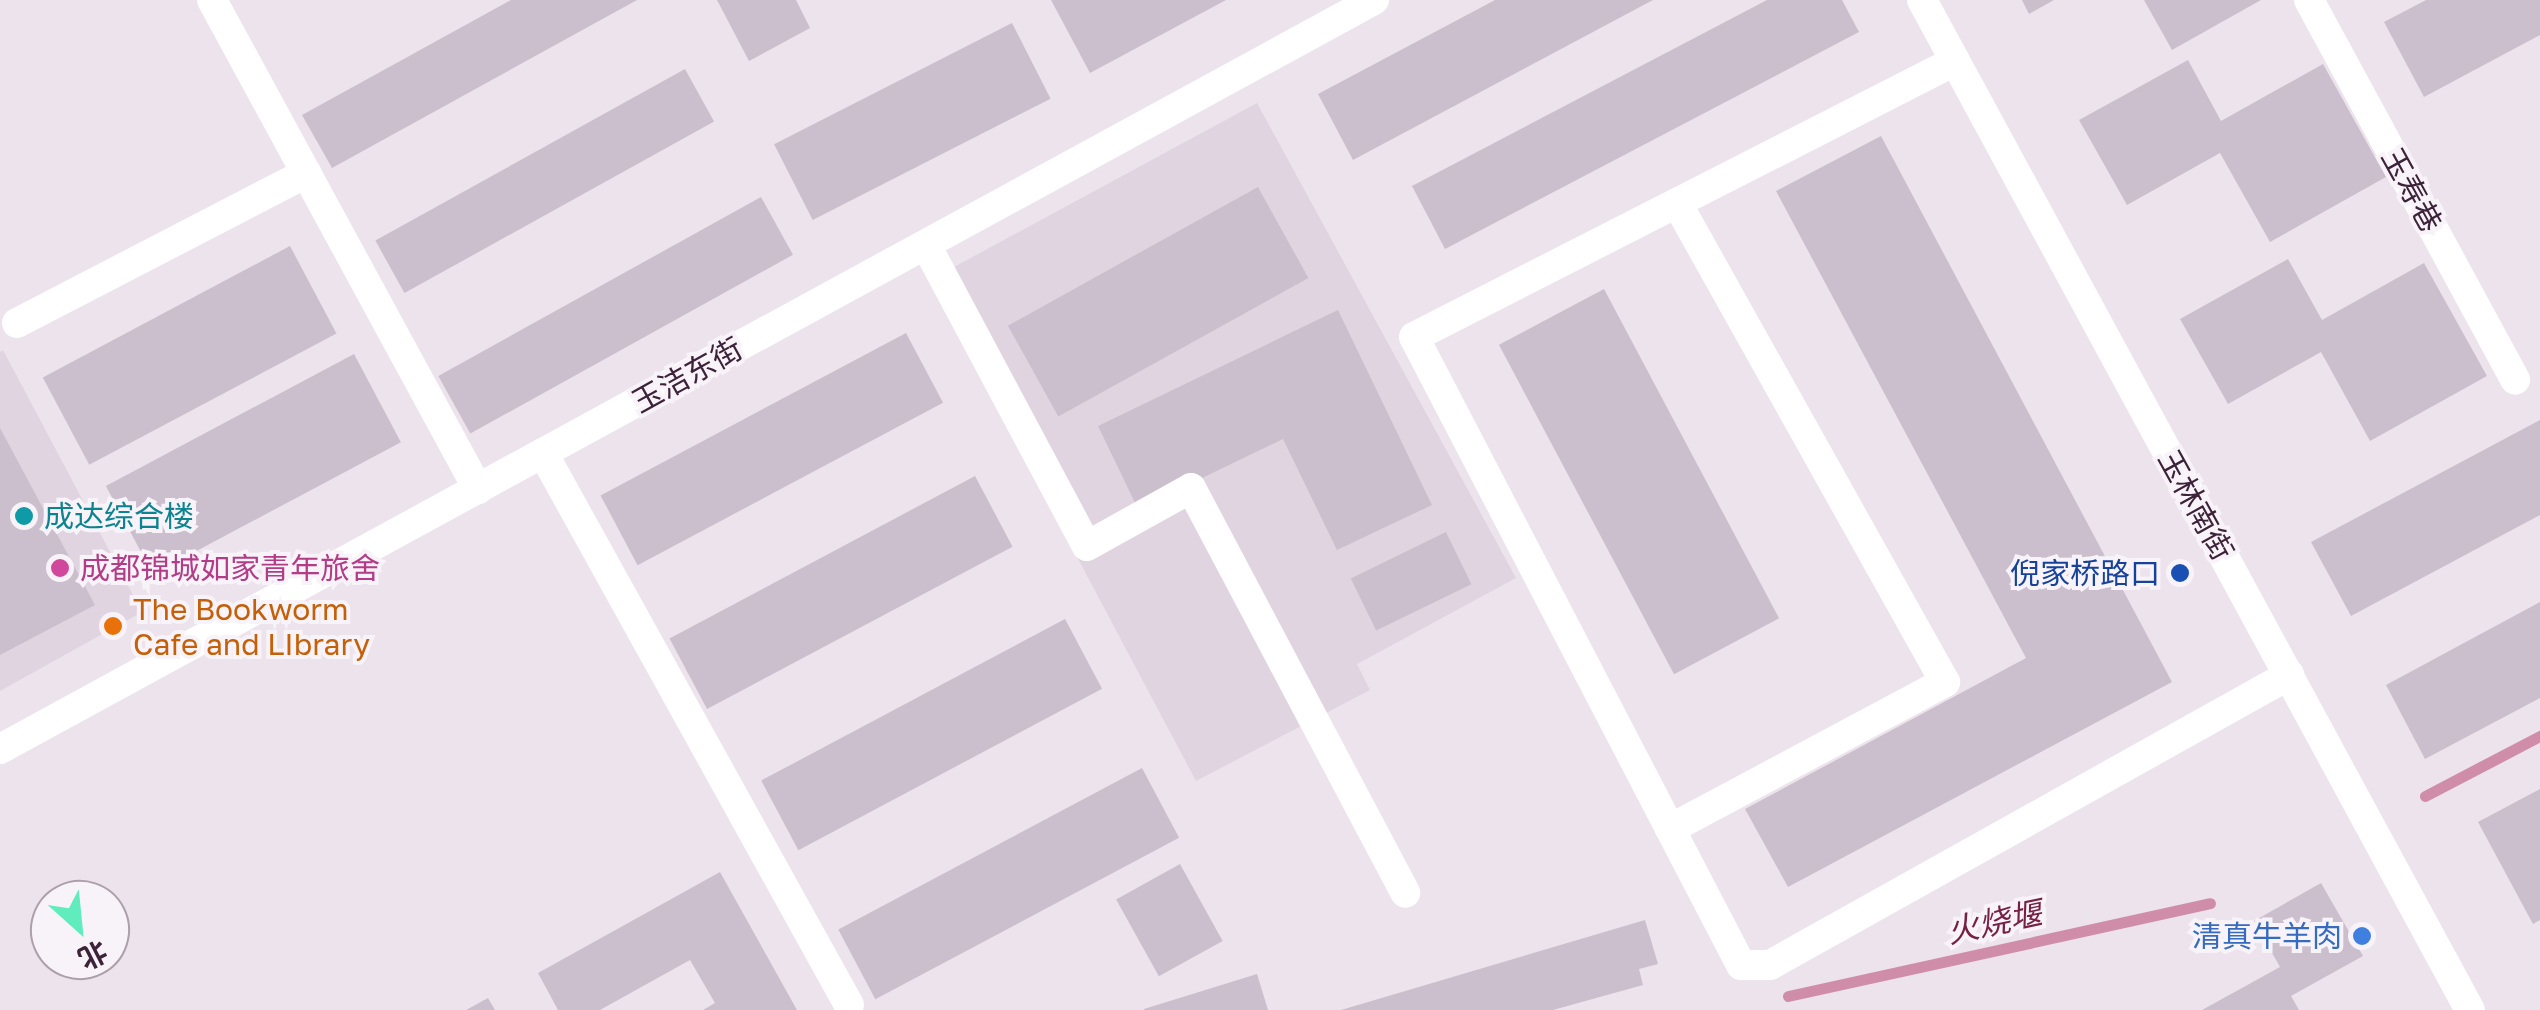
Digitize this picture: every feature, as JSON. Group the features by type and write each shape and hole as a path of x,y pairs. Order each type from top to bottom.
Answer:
{"street":[{"path":"212,0 478,489"},
{"name":"玉洁东街","path":"0,749 1374,0"},
{"name":"玉林南街","path":"1922,0 2470,1010"},
{"name":"玉寿巷","path":"2308,0 2516,380"},
{"path":"1955,61 1414,337 1741,964 1770,965 2288,675"},
{"path":"17,323 306,173"},
{"path":"1670,829 1945,682 1677,203"},
{"path":"926,245 1087,546 1191,488 1405,894"},
{"path":"543,453 849,1005"}],"shaded area":[{"path":"1257,103 1516,578 1357,664 1370,690 1196,781 930,280"},
{"path":"3,350 142,612 0,691 0,352"}],"building":[{"path":"511,0 637,0 332,168 302,115"},
{"path":"717,0 796,0 810,28 749,61"},
{"path":"1051,0 1226,0 1090,73"},
{"path":"1495,0 1653,0 1353,160 1318,94"},
{"path":"1767,0 1842,0 1859,32 1445,249 1412,186"},
{"path":"2022,0 2054,0 2029,14"},
{"path":"2144,0 2261,0 2172,50"},
{"path":"2426,0 2540,0 2540,35 2424,97 2384,22"},
{"path":"1012,23 1051,99 813,220 774,144"},
{"path":"2188,60 2221,121 2323,64 2386,177 2270,242 2220,153 2127,205 2079,120"},
{"path":"685,69 714,121 404,293 375,241"},
{"path":"1881,136 2172,682 1788,887 1745,809 2026,658 1776,191"},
{"path":"1258,187 1308,278 1058,417 1008,326"},
{"path":"761,197 793,255 470,434 438,376"},
{"path":"290,246 336,333 89,465 43,377"},
{"path":"2288,259 2322,320 2424,263 2487,376 2370,441 2321,352 2228,404 2180,319"},
{"path":"1604,289 1779,618 1674,674 1499,345"},
{"path":"1338,310 1432,505 1337,550 1283,439 1138,509 1098,426"},
{"path":"906,333 943,403 638,565 601,495"},
{"path":"354,354 401,442 153,574 106,486"},
{"path":"2540,420 2540,515 2351,616 2311,542"},
{"name":"成达综合楼","path":"0,428 95,605 0,655"},
{"path":"975,476 1013,547 707,709 670,638"},
{"path":"1446,532 1471,584 1376,631 1351,578"},
{"path":"2540,602 2540,698 2425,759 2386,685"},
{"path":"1065,619 1102,689 798,850 761,780"},
{"path":"1142,768 1179,838 875,999 838,929"},
{"path":"2540,789 2540,920 2533,924 2478,822"},
{"path":"1180,864 1223,941 1159,976 1116,899"},
{"path":"720,872 797,1010 703,1010 715,1003 690,960 600,1010 558,1010 538,973"},
{"path":"2321,883 2363,956 2291,996 2299,1010 2202,1010 2280,967 2254,921"},
{"path":"1645,920 1658,964 1639,969 1643,985 1553,1010 1341,1010"},
{"path":"1257,974 1268,1010 1144,1010 1144,1009"},
{"path":"488,998 495,1010 466,1010"}],"waterway":[{"name":"火烧堰","path":"2425,796 2540,736"},
{"name":"火烧堰","path":"1788,996 2210,903"}],"place":[{"name":"成达综合楼","path":"24,516"},
{"name":"成都锦城如家青年旅舍","path":"60,568"},
{"name":"倪家桥路口","path":"2180,573"},
{"name":"The Bookworm Cafe and LIbrary","path":"113,626"},
{"name":"清真牛羊肉","path":"2362,936"}]}
